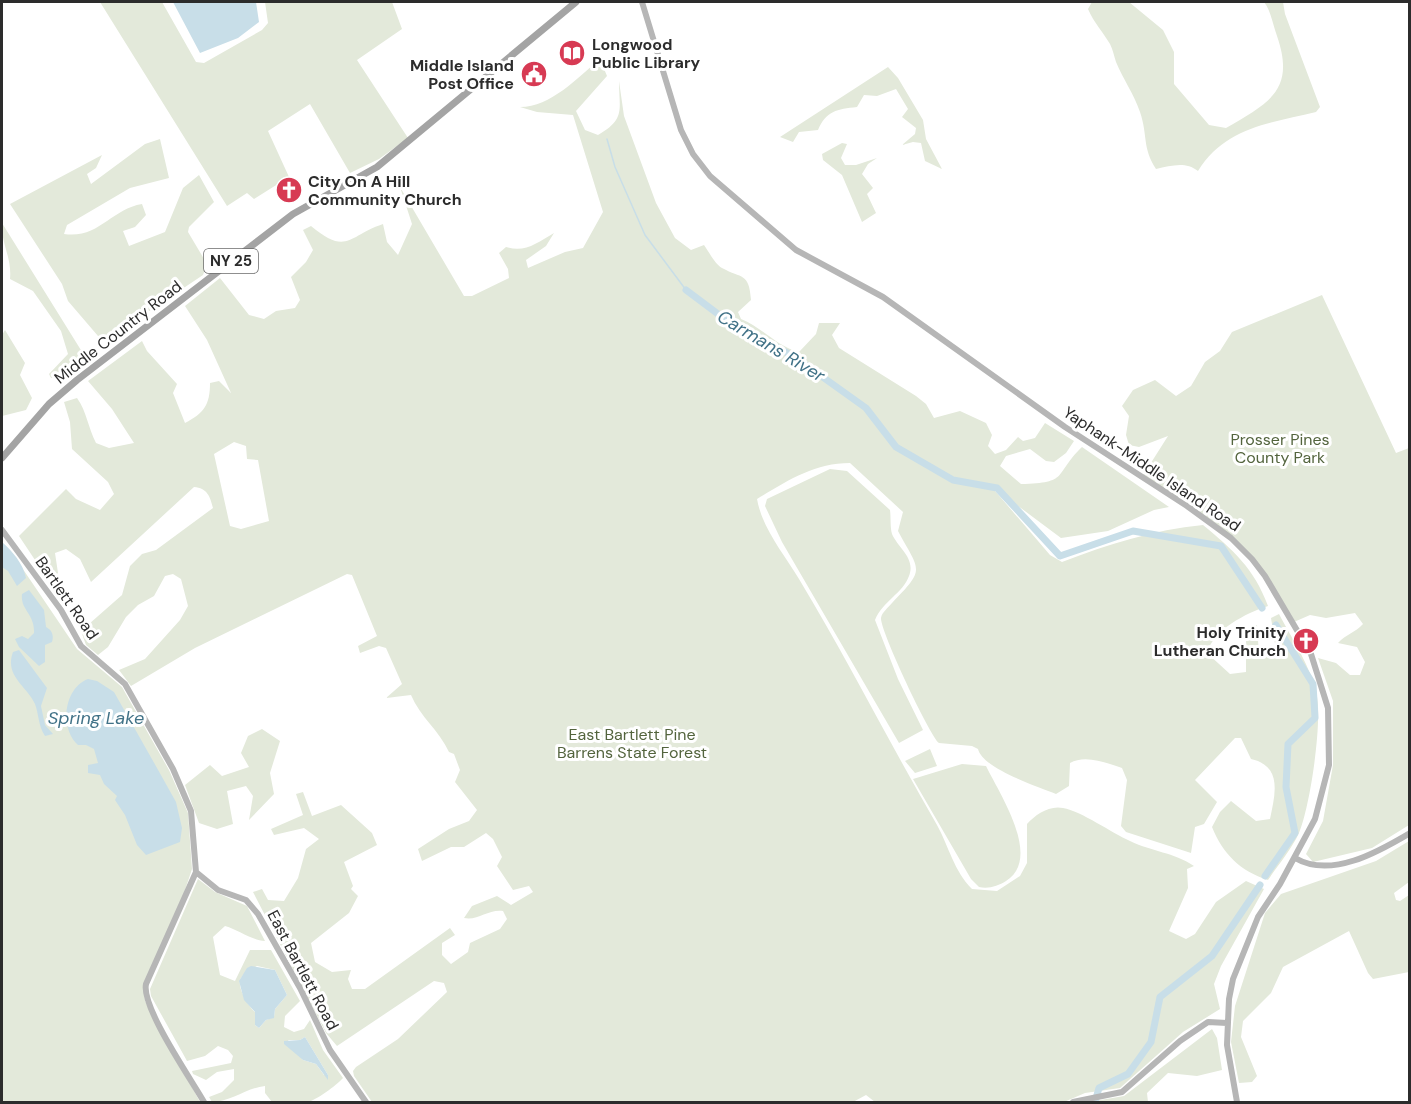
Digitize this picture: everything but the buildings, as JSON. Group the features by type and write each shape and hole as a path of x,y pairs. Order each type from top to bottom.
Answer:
{"main road":[{"name":"Middle Country Road","path":"2,458 49,404 77,380 293,214 377,167 576,2"},
{"name":"Yaphank-Middle Island Road","path":"642,2 666,87 684,136 701,166 721,186 796,250 883,297 1065,428 1216,526 1252,559 1311,654 1328,708 1329,765 1315,819 1295,858 1258,917 1243,950 1231,989 1227,1023 1229,1062 1237,1102"},
{"name":"Bartlett Road","path":"2,530 61,610 81,646 125,684 173,769 191,811 196,872"},
{"path":"1295,858 1312,866 1337,864 1372,854 1410,833"},
{"path":"196,872 146,984 144,994 166,1039 204,1102"},
{"name":"East Bartlett Road","path":"196,872 218,890 246,900 258,914 300,988 330,1050 366,1102"},
{"path":"1073,1102 1122,1092 1180,1041 1208,1022 1227,1023"}],"green space":[{"path":"100,2 162,2 196,62 204,63 262,30 268,23 265,2 392,2 402,29 357,60 408,138 379,159 350,173 310,104 268,131 289,177 254,199 247,193 227,206"},
{"path":"1092,2 1129,2 1163,30 1174,52 1174,84 1209,125 1226,128 1266,102 1280,83 1283,70 1282,55 1270,14 1264,2 1283,2 1285,14 1320,107 1316,112 1266,124 1235,136 1209,156 1198,171 1183,165 1156,169 1147,148 1138,105 1116,62 1110,44 1088,9"},
{"name":"East Bartlett Pine Barrens State Forest","path":"600,59 607,76 576,111 585,130 598,135 617,119 620,107 619,81 624,116 656,203 675,238 691,250 704,245 719,266 746,280 751,300 738,312 741,319 784,346 799,352 816,334 819,323 840,323 832,335 839,348 916,396 926,404 934,418 960,411 986,423 992,435 988,446 995,454 1006,450 1018,437 1023,441 1035,438 1045,423 1074,441 1066,453 1054,462 1046,461 1030,449 1006,456 1000,466 1021,484 1047,482 1059,476 1082,447 1169,507 1154,510 1108,531 1061,538 990,485 1050,555 1062,562 1131,539 1166,530 1203,525 1242,561 1256,581 1268,606 1250,613 1223,630 1210,645 1207,653 1230,674 1246,672 1246,628 1257,625 1259,655 1276,650 1271,618 1279,614 1301,654 1311,675 1317,697 1318,726 1314,766 1299,833 1268,880 1249,872 1234,860 1221,845 1212,827 1220,812 1231,801 1256,821 1270,819 1275,791 1272,775 1268,768 1251,759 1241,738 1235,738 1195,780 1217,802 1204,824 1195,827 1191,853 1126,832 1121,826 1127,780 1122,768 1096,760 1076,760 1070,763 1069,786 1056,794 1000,770 972,746 939,743 906,682 888,641 881,618 915,576 915,563 898,531 903,512 850,463 824,466 813,470 757,499 774,540 835,640 937,825 956,867 972,889 997,891 1020,876 1027,863 1027,824 1043,812 1058,807 1079,813 1130,841 1194,866 1187,869 1188,888 1169,931 1186,939 1195,934 1216,902 1246,881 1264,889 1221,966 1214,984 1220,1009 1183,1032 1120,1088 1085,1093 1064,1102 875,1102 866,1095 853,1102 372,1102 353,1071 398,1039 447,992 444,983 434,981 337,1046 326,1033 253,892 262,889 268,900 284,901 298,878 306,849 319,839 304,828 274,835 271,829 303,815 296,794 303,792 312,816 341,805 372,833 377,845 344,862 353,886 351,889 358,896 349,913 311,943 315,962 332,972 351,970 348,979 352,989 365,989 450,928 455,935 442,943 442,955 451,964 468,952 470,943 500,929 507,919 503,911 464,918 472,906 497,896 511,905 533,892 529,886 513,890 497,866 502,857 493,839 486,833 464,847 451,847 422,861 418,849 449,829 469,821 477,810 455,782 460,770 454,754 449,752 411,695 386,698 402,684 386,648 379,646 360,653 358,646 377,636 352,575 347,574 195,648 131,686 119,670 145,659 180,620 188,606 181,579 173,574 165,576 154,596 138,605 126,617 108,647 98,655 86,645 81,631 122,595 130,566 142,554 156,550 213,508 207,493 194,487 91,582 80,559 66,549 55,553 58,573 49,581 19,536 66,489 76,499 100,510 114,494 108,482 72,449 70,422 64,402 77,398 96,443 109,448 134,443 112,409 88,381 142,341 147,351 177,384 173,393 185,423 205,408 210,383 219,381 231,393 207,340 185,306 220,278 249,315 264,319 276,311 295,308 300,300 291,277 306,262 313,250 303,230 311,226 323,235 340,242 383,224 387,242 398,255 412,224 400,187 464,296 472,296 509,278 508,269 499,253 506,247 525,248 554,233 546,246 526,260 528,268 565,252 583,248 603,212 573,115 537,112 520,107 531,106 553,97","holes":["234,442 246,446 247,459 258,460 269,521 241,529 230,526 214,454"]},
{"path":"888,67 898,78 923,120 926,139 942,169 925,161 921,143 913,142 902,145 915,134 916,128 902,117 908,109 896,89 877,96 864,95 857,107 833,112 818,130 799,132 793,142 780,137"},
{"path":"160,139 169,178 130,188 67,225 64,234 87,232 131,207 142,204 146,215 135,227 123,231 129,246 165,232 183,188 199,175 214,202 189,227 188,232 207,264 203,275 112,336 98,336 68,301 62,284 10,204 102,155 96,168 87,174 91,184 145,144"},
{"path":"842,143 847,144 841,158 845,165 856,165 877,158 868,164 862,174 873,188 867,194 876,213 862,222 842,175 823,160 822,154"},
{"path":"2,223 86,359 79,367 61,376 51,378 49,374 68,354 61,331 33,291 10,279"},
{"name":"Prosser Pines County Park","path":"1322,295 1396,453 1409,448 1409,825 1372,848 1313,862 1306,854 1323,821 1333,765 1333,701 1318,658 1336,663 1350,675 1360,675 1365,662 1357,647 1338,643 1363,624 1355,613 1326,618 1310,615 1294,622 1252,559 1231,538 1142,477 1168,436 1139,447 1129,445 1126,435 1129,416 1122,406 1133,390 1155,380 1176,396 1191,386 1205,362 1220,351 1232,332"},
{"path":"5,330 25,363 20,375 32,398 26,410 2,416 2,335"},
{"path":"830,469 847,471 890,510 892,534 910,564 911,570 906,582 875,620 898,679 923,730 899,743 782,542 765,506 767,499"},
{"path":"12,553 77,649 122,687 169,770 188,813 192,869 181,902 143,986 145,1001 200,1102 2,1102 2,563"},
{"path":"262,729 280,741 270,773 274,794 249,820 253,796 246,786 227,791 233,824 217,829 199,823 185,785 210,765 222,776 249,767 241,753 248,736"},
{"path":"930,749 937,766 915,773 905,761"},
{"path":"962,764 986,766 1015,825 1020,857 1016,871 1006,881 993,887 979,887 971,879 913,779"},
{"path":"1409,841 1409,882 1394,893 1396,900 1400,901 1409,895 1409,972 1373,979 1349,931 1283,967 1271,993 1243,1021 1241,1037 1257,1076 1252,1082 1239,1083 1231,1042 1235,1006 1265,913 1281,894 1376,861"},
{"path":"198,879 215,892 247,906 265,941 225,926 213,937 220,975 235,981 250,950 271,950 300,1001 285,1016 284,1027 294,1032 304,1029 310,1020 323,1050 343,1078 316,1099 308,1102 272,1102 265,1093 265,1086 251,1089 226,1100 212,1102 209,1097 222,1092 234,1080 234,1069 217,1072 206,1080 193,1074 192,1071 231,1063 233,1056 228,1050 218,1046 205,1056 187,1061 151,996 150,989","holes":["257,966 275,970 287,995 275,1009 274,1017 266,1020 259,1028 255,1025 255,1012 240,986 244,974","305,1037 328,1075 324,1075 316,1064 303,1060 288,1040 300,1040"]},
{"path":"1212,1029 1217,1038 1222,1070 1197,1076 1168,1073 1147,1093 1148,1102 1089,1102 1124,1096"}],"water":[{"path":"173,2 256,2 259,22 238,38 200,53"},
{"path":"2,542 17,558 25,573 26,578 17,586 8,571 2,567"},
{"path":"29,590 44,610 46,627 53,635 52,642 45,645 45,662 39,666 19,647 15,639 22,636 28,639 34,633 32,621 22,599 22,594"},
{"path":"19,650 47,688 41,706 45,725 53,734 45,736 35,704 14,674 11,660 13,652"},
{"name":"Spring Lake","path":"88,679 97,681 114,692 157,768 176,802 182,828 180,842 146,855 137,845 125,815 115,800 117,796 104,784 100,775 88,773 88,765 98,763 94,749 86,745 78,745 72,738 66,719 69,699 80,684"},
{"path":"251,966 275,970 287,995 275,1009 274,1018 266,1020 259,1028 255,1025 255,1012 244,1000 239,981 247,968"},
{"path":"305,1037 328,1075 328,1080 316,1064 303,1060 284,1044 284,1041 300,1040"}],"waterway":[{"path":"607,139 615,167 645,235 686,290"},
{"name":"Carmans River","path":"686,290 718,314 796,358 866,408 896,447 953,480 997,488 1060,556 1133,531 1221,546 1262,608"},
{"name":"Carmans River","path":"1265,876 1295,833 1286,787 1288,744 1315,718 1313,684 1276,625"},
{"name":"Carmans River","path":"1095,1102 1099,1088 1128,1074 1151,1042 1160,997 1212,956 1260,885"}],"place":[{"name":"Longwood Public Library","path":"572,53"},
{"name":"Middle Island Post Office","path":"534,74"},
{"name":"City On A Hill Community Church","path":"289,190"},
{"name":"Holy Trinity Lutheran Church","path":"1306,641"}]}
